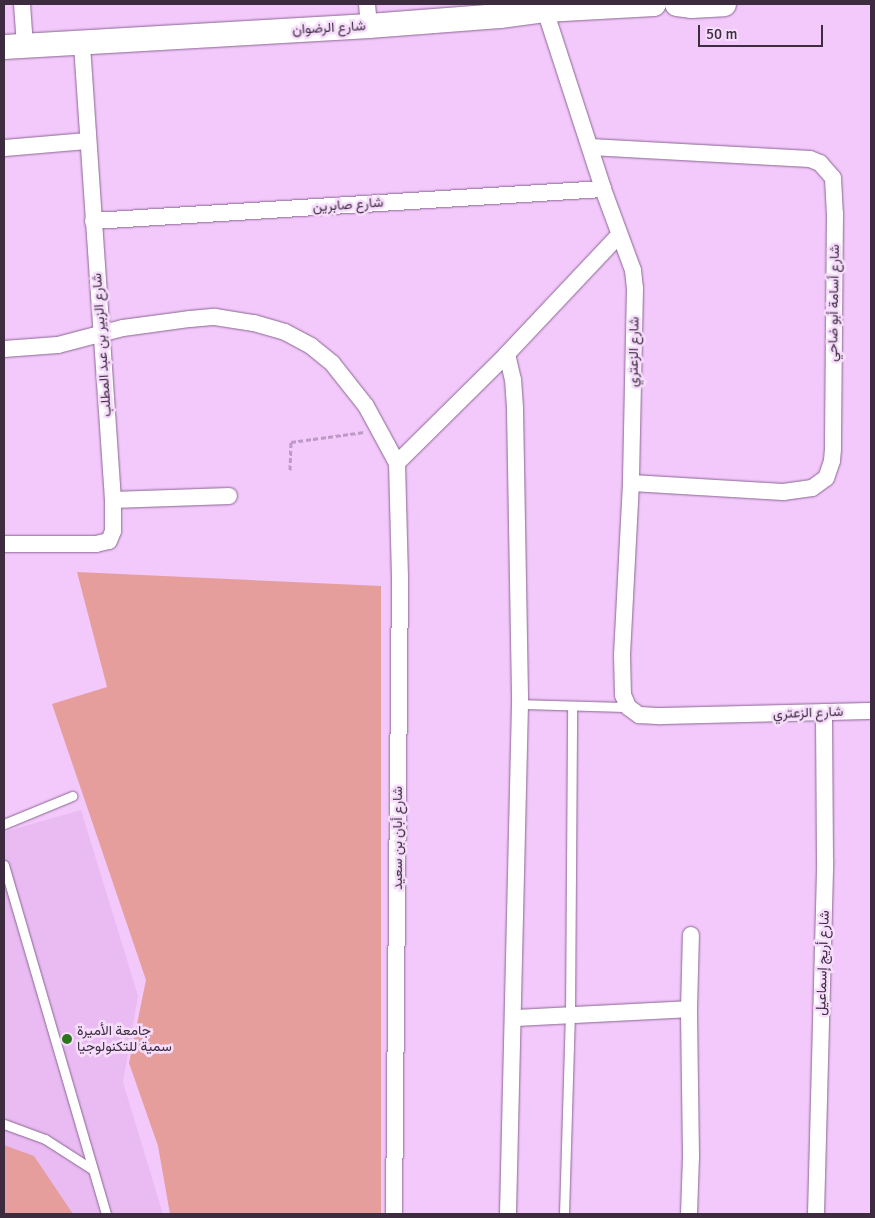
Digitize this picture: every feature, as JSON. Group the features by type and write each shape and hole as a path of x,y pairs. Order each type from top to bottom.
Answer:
{"main road":[{"name":"شارع الرضوان","path":"14,46 82,42 368,15 500,16 545,10 654,4"},
{"path":"677,4 691,6 724,4"}],"street":[{"path":"14,46 22,4"},
{"name":"شارع الزعتري","path":"545,10 603,188 633,270 635,288 631,483 622,655 623,695 628,707 639,715 655,716 742,716 871,711"},
{"name":"شارع الزبير بن عبد المطلب","path":"4,544 96,544 109,541 113,531 113,500 82,42"},
{"path":"4,148 88,141"},
{"name":"شارع أسامة أبو ضاحي","path":"590,147 810,159 820,163 833,178 835,213 833,449 832,461 826,478 812,488 783,492 631,483"},
{"name":"شارع صابرين","path":"93,221 603,188"},
{"path":"4,350 58,345 150,323 216,317 254,323 285,332 311,346 332,363 366,406 397,462 507,354 619,235"},
{"path":"507,354 513,379 515,408 520,704 508,1214"},
{"name":"شارع أبان بن سعيد","path":"394,1214 400,577 397,462"},
{"path":"113,500 229,496"},
{"name":"شارع أريج إسماعيل","path":"816,1214 825,860 824,712"},
{"path":"689,1214 691,1156 689,1009 691,935"},
{"path":"514,1018 689,1009"}],"lane":[{"name":"شارع الزعتري","path":"520,704 572,707 628,707"},
{"path":"564,1214 570,1015 572,707"},
{"path":"4,824 72,796"},
{"path":"4,865 106,1214"},
{"path":"4,1124 45,1139 92,1169"}],"path":[{"path":"290,470 291,442 380,430"}],"shaded area":[{"path":"77,572 381,586 381,1214 170,1214 158,1146 129,1063 146,980 52,704 107,687"},
{"name":"جامعة الأميرة سمية للتكنولوجيا","path":"81,810 138,996 123,1082 163,1214 4,1214 4,832"},
{"path":"4,1145 34,1156 73,1214 4,1214"}],"place":[{"name":"جامعة الأميرة سمية للتكنولوجيا","path":"67,1039"}]}
